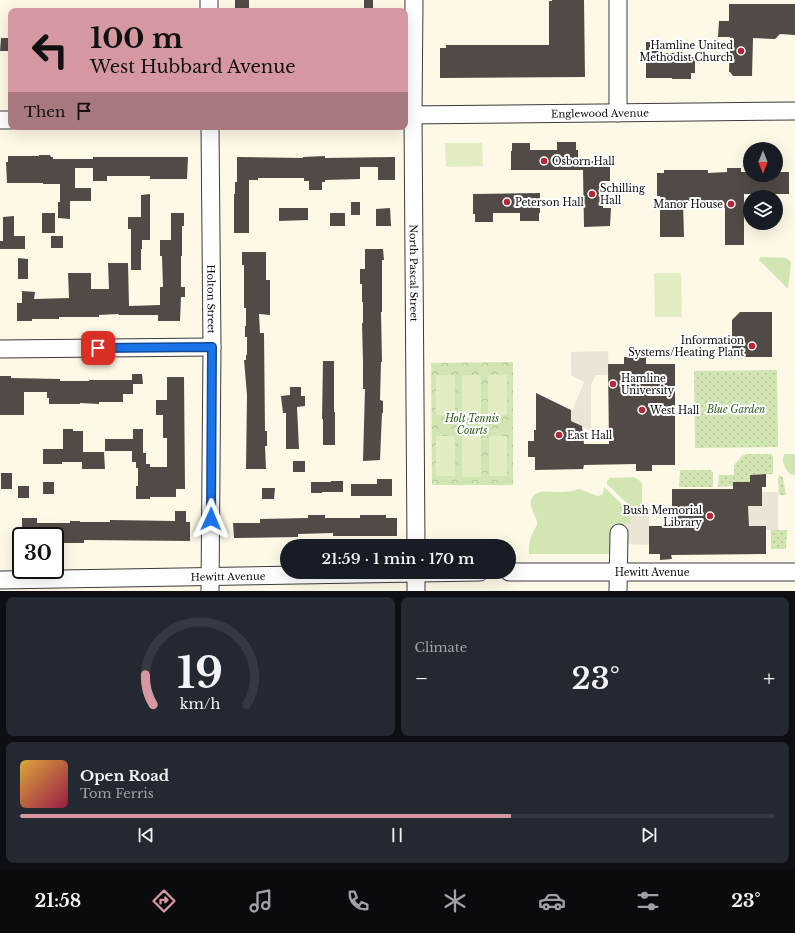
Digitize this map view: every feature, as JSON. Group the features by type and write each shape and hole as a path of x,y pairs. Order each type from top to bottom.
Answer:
{"street":[{"name":"North Pascal Street","path":"414,0 409,115 416,539"},
{"path":"618,0 618,113"},
{"name":"Englewood Avenue","path":"409,115 795,111"},
{"name":"Holton Street","path":"210,130 212,347 210,584"},
{"path":"0,349 212,347"},
{"path":"618,591 619,533"},
{"name":"Hewitt Avenue","path":"516,572 795,572"},
{"name":"Hewitt Avenue","path":"0,580 210,584 296,579"},
{"path":"416,579 416,591"}],"green space":[{"path":"445,143 482,143 483,166 446,167"},
{"path":"760,257 786,258 790,261 788,289 759,260"},
{"path":"654,273 681,273 682,317 655,317"},
{"name":"Holt Tennis Courts","path":"513,362 513,485 432,485 431,363"},
{"name":"Blue Garden","path":"777,370 778,447 695,448 694,371"},
{"path":"436,375 455,375 455,415 436,415"},
{"path":"462,375 481,375 481,415 462,415"},
{"path":"488,375 507,375 507,415 488,415"},
{"path":"436,436 455,436 455,476 436,476"},
{"path":"462,436 481,436 481,477 462,477"},
{"path":"489,436 507,436 507,476 489,476"},
{"path":"746,454 771,454 773,456 773,474 750,475 750,486 746,482 733,482 733,486 718,487 719,475 734,475 734,465 742,456"},
{"path":"785,454 795,454 795,475 790,474 785,467 783,459"},
{"path":"680,470 710,470 713,472 713,487 679,487"},
{"path":"780,475 783,478 786,495 779,495 778,478"},
{"path":"634,477 642,484 642,510 640,512 636,512 607,484 607,481 610,478"},
{"path":"604,487 631,513 631,524 611,524 611,554 529,554 530,539 537,525 531,504 533,497 536,494 539,492 568,492 579,489 599,496 603,494"},
{"path":"771,530 787,530 786,549 771,549"}],"shaded area":[{"path":"608,351 609,375 596,375 591,385 590,431 571,421 571,410 573,409 584,382 571,375 571,352"},
{"path":"762,492 778,492 778,530 766,530 765,526 749,526 748,506 762,506"},
{"path":"649,512 649,545 627,544 627,528 611,527 611,524 631,524 631,513"}],"building":[{"path":"235,0 249,0 249,8 235,8"},
{"path":"364,0 373,0 373,8 364,8"},
{"path":"584,0 585,77 440,78 440,48 446,48 446,45 549,45 549,1"},
{"name":"Hamline United Methodist Church","path":"729,4 795,4 795,35 780,34 775,39 753,38 752,76 733,76 729,72 730,37 718,37 719,21 729,21"},
{"path":"1,38 8,38 8,51 0,51"},
{"path":"646,42 661,42 661,53 680,53 680,57 695,57 695,73 691,73 691,79 646,78"},
{"path":"557,142 576,142 578,161 610,162 610,181 603,181 603,208 611,208 610,226 584,227 583,170 511,170 512,143 530,143 530,150 557,150"},
{"path":"50,155 53,159 93,159 93,157 188,157 187,179 150,179 150,176 107,176 107,181 93,181 93,168 75,168 75,188 91,188 91,201 70,201 70,219 58,218 60,184 7,183 6,162 8,162 8,156"},
{"path":"325,156 325,158 395,157 395,180 378,180 378,167 360,167 360,179 325,180 325,182 322,182 322,190 309,190 309,181 304,181 304,178 258,178 258,180 249,180 249,233 234,233 234,194 235,182 237,182 237,157 303,158"},
{"name":"Manor House","path":"727,168 741,168 741,172 743,172 743,182 783,182 783,172 789,172 789,194 783,194 783,190 743,190 744,245 725,245 725,208 717,208 717,201 683,201 684,237 660,237 660,196 657,196 657,173 664,173 664,170 708,170 708,173 727,172"},
{"name":"Peterson Hall","path":"540,193 539,221 520,221 520,213 493,213 493,222 475,222 475,214 473,214 473,194"},
{"path":"150,194 150,240 142,240 141,270 131,270 131,229 128,229 128,217 141,217 141,195"},
{"path":"351,202 360,202 360,215 351,215"},
{"path":"279,208 308,208 308,220 279,221"},
{"path":"390,208 391,226 376,226 376,209"},
{"path":"42,213 55,213 55,233 42,233"},
{"path":"171,213 184,213 184,226 182,226 181,287 185,287 185,297 181,297 180,321 158,321 158,315 118,314 99,315 99,317 59,317 59,319 32,319 32,321 17,321 17,303 22,303 22,291 35,292 34,299 69,298 68,273 91,273 91,289 109,289 108,263 128,263 129,306 160,305 160,287 163,287 160,240 171,240"},
{"path":"330,213 345,213 345,226 330,226"},
{"path":"14,216 14,236 25,236 25,249 0,249 0,241 3,241 3,217"},
{"path":"51,236 63,236 63,248 51,248"},
{"path":"365,249 383,249 384,260 382,260 381,312 382,362 380,400 383,401 383,413 380,460 363,461 365,389 363,389 363,302 362,284 360,284 360,269 365,269"},
{"path":"242,252 266,252 266,280 270,280 270,315 259,314 260,333 264,333 265,431 267,431 267,446 265,446 266,469 246,469 247,395 244,360 246,360 247,355 247,337 245,337 246,308 244,308 244,265 242,265"},
{"path":"18,258 28,259 28,279 18,279"},
{"name":"Information Systems/Heating Plant","path":"740,312 772,312 772,357 732,357 732,320"},
{"name":"West Hall","path":"624,357 646,357 646,364 675,364 675,465 652,465 652,471 636,471 636,464 584,465 583,469 535,470 535,457 528,457 528,441 534,441 534,430 536,430 536,393 571,410 571,421 582,426 584,444 609,444 608,364 624,364"},
{"path":"323,361 334,361 335,445 323,445"},
{"path":"132,374 142,374 143,384 133,384 133,394 123,394 123,402 99,402 99,404 49,404 47,392 24,392 24,415 0,415 0,376 11,376 11,378 60,379 60,381 89,381 132,380"},
{"path":"167,377 184,377 185,489 176,489 176,497 150,497 150,499 136,499 138,468 136,468 136,462 132,462 132,451 105,451 105,439 133,439 133,429 143,429 143,453 146,453 146,464 150,464 150,467 167,467 167,438 163,438 163,415 156,415 156,400 167,400"},
{"path":"290,387 301,387 301,396 305,396 305,406 297,407 299,449 286,449 286,413 283,413 281,396 290,395"},
{"path":"63,429 83,431 83,452 104,452 105,469 82,469 82,462 43,464 43,449 63,449"},
{"path":"293,461 305,461 305,472 293,472"},
{"path":"1,473 12,473 12,489 1,489"},
{"name":"Bush Memorial Library","path":"766,474 766,487 762,487 762,506 748,506 749,526 766,526 766,554 671,555 672,559 660,560 660,554 649,554 649,526 672,526 672,489 733,489 733,482 750,482 750,475"},
{"path":"377,479 392,479 392,496 351,496 351,484 377,484"},
{"path":"343,481 343,492 311,493 311,482"},
{"path":"43,482 54,482 54,494 43,494"},
{"path":"18,486 29,486 29,498 18,498"},
{"path":"262,488 275,488 274,499 262,499"},
{"path":"175,511 186,511 186,522 190,522 190,541 84,540 84,543 64,543 64,527 22,527 22,518 37,518 37,523 70,523 70,521 110,522 110,520 175,521"},
{"path":"308,515 325,515 325,518 360,518 360,515 386,515 386,518 397,518 397,536 333,536 333,533 298,534 298,537 234,538 233,523 260,523 260,519 308,518"}],"place":[{"name":"Hamline United Methodist Church","path":"741,51"},
{"name":"Osborn Hall","path":"544,161"},
{"name":"Schilling Hall","path":"592,194"},
{"name":"Peterson Hall","path":"507,202"},
{"name":"Manor House","path":"731,204"},
{"name":"Information Systems/Heating Plant","path":"752,346"},
{"name":"Hamline University","path":"613,384"},
{"name":"West Hall","path":"642,410"},
{"name":"East Hall","path":"559,435"},
{"name":"Bush Memorial Library","path":"710,516"}],"route":[{"path":"98,348 212,347 211,519"}]}
